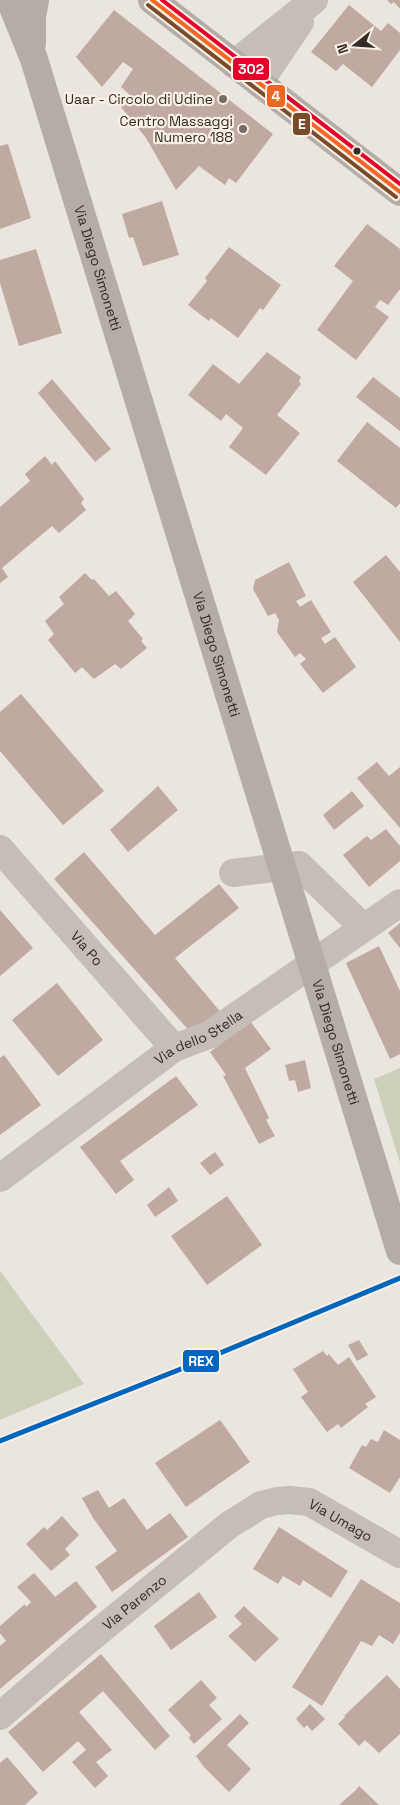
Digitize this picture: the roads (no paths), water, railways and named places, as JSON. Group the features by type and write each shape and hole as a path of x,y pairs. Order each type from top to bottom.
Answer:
{"main road":[{"name":"Via Diego Simonetti","path":"10,0 34,59 400,1251"},
{"name":"Via Diego Simonetti","path":"34,59 31,35 35,0"},
{"path":"153,0 400,192"}],"street":[{"path":"234,64 314,0"},
{"path":"259,83 314,0"},
{"name":"Via Po","path":"0,849 174,1048"},
{"path":"233,873 299,865 364,928"},
{"name":"Via dello Stella","path":"0,1178 174,1048 209,1035 400,902"},
{"name":"Via Umago","path":"277,1501 299,1500 310,1502 400,1554"},
{"name":"Via Parenzo","path":"0,1716 81,1646 229,1525 261,1505 277,1501"}],"place":[{"name":"Uaar - Circolo di Udine","path":"223,99"},
{"name":"Centro Massaggi Numero 188","path":"243,129"}]}
